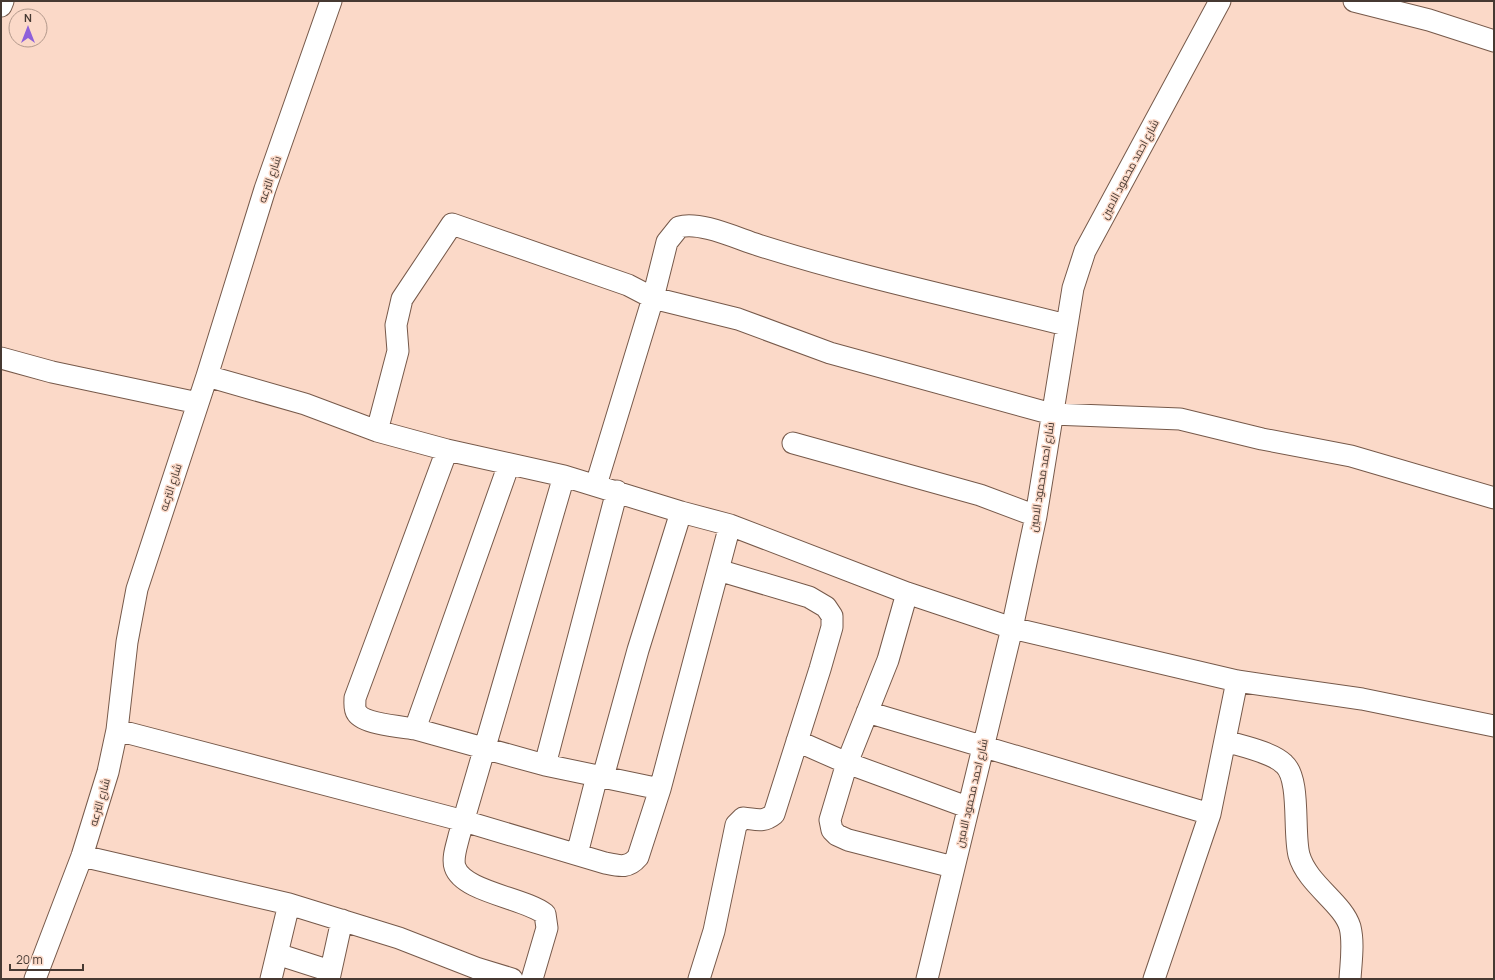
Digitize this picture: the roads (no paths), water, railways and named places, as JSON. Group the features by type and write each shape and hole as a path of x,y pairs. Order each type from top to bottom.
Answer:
{"street":[{"path":"1,6 3,1"},
{"name":"شارع الترعه","path":"35,979 82,856 106,780 117,730 127,642 137,589 207,376 265,189 331,1"},
{"name":"شارع احمد محمود الامين","path":"927,979 982,745 1012,628 1036,516 1073,288 1085,252 1220,1"},
{"path":"1354,1 1429,20 1494,41"},
{"path":"378,430 398,351 396,325 399,306 411,284 452,224 628,285 653,298 738,319 830,353 1052,414 1180,419 1262,439 1351,456 1494,498"},
{"path":"596,485 653,298 667,242 678,227 686,225 710,230 810,261 1066,325"},
{"path":"1,358 52,372 198,403"},
{"path":"207,376 305,404 378,430 447,450 564,476 617,491 681,512 730,525 907,593 1012,628 1237,681 1362,699 1494,726"},
{"path":"793,443 980,495 1036,516"},
{"path":"447,450 355,698 355,705 359,716 375,722 416,729 545,765 660,789"},
{"path":"416,729 509,464"},
{"path":"532,979 547,928 545,914 535,908 485,890 461,876 455,867 455,859 464,820 564,476"},
{"path":"545,765 617,491"},
{"path":"577,854 681,512"},
{"path":"117,730 464,820 611,864 627,867 632,864 642,848 660,789 730,525"},
{"path":"698,979 714,931 736,825 743,818 767,820 774,814 820,669 832,626 832,616 826,607 809,597 718,570"},
{"path":"907,593 888,660 847,763 830,820 832,830 837,836 869,846 953,867"},
{"path":"1154,979 1210,814 1237,681"},
{"path":"867,712 1210,814"},
{"path":"797,741 847,763 968,807"},
{"path":"1225,741 1273,757 1285,764 1290,772 1294,783 1296,844 1301,861 1319,888 1342,914 1350,926 1352,940 1350,979"},
{"path":"82,856 289,904 399,938 474,973 512,979"},
{"path":"271,979 289,904"},
{"path":"277,954 330,975 342,920"}]}
